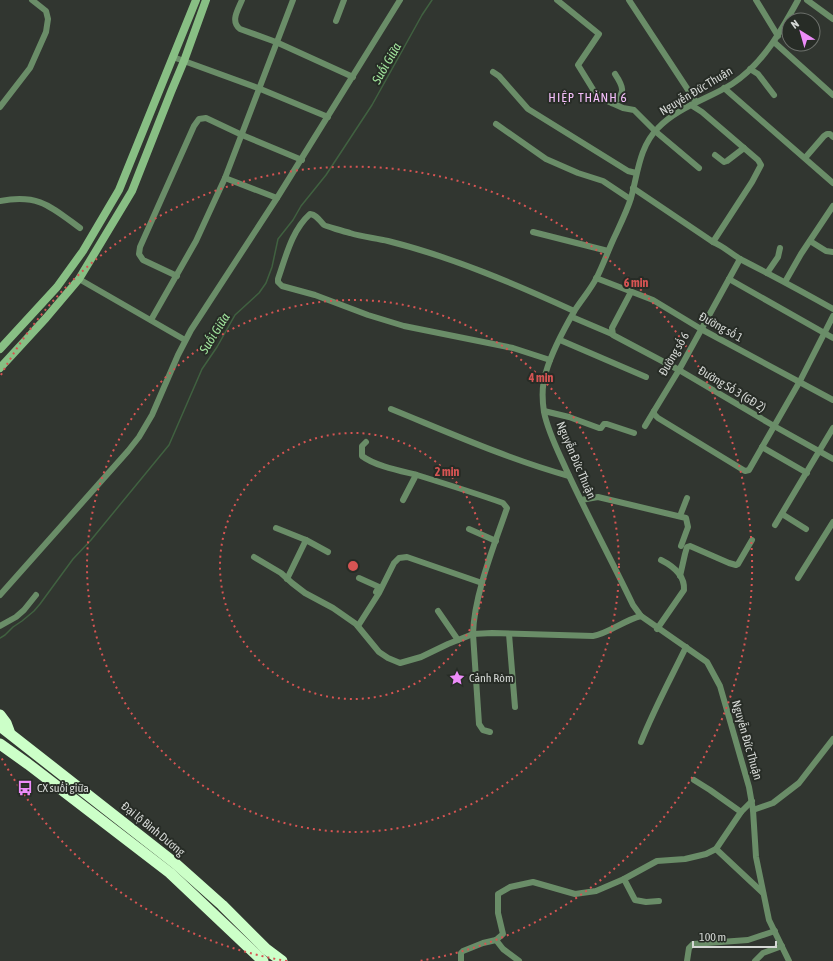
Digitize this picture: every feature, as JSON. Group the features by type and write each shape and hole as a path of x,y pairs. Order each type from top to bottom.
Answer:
{"highway":[{"path":"0,715 6,723 10,734"},
{"name":"Đại lộ Bình Dương","path":"0,726 176,864 222,905 266,949 282,961"},
{"name":"Đại lộ Bình Dương","path":"0,744 170,873 263,961"}],"street":[{"path":"0,107 30,68 46,32 48,19 46,11 32,0"},
{"path":"0,349 57,287 83,252 122,184 196,0"},
{"path":"0,368 46,318 79,279 132,191 184,61 206,0"},
{"path":"242,0 234,20 236,25 240,28 276,42 353,77"},
{"path":"151,320 196,241 225,178 258,88 293,0"},
{"path":"336,21 344,0"},
{"path":"0,595 134,444 152,415 185,340 302,160 400,0"},
{"path":"557,0 599,34 578,66 594,91 605,100 623,108 634,110 655,131 699,168"},
{"path":"629,0 694,103 702,112 758,160 761,165 752,182 713,242"},
{"path":"756,0 778,36"},
{"name":"Nguyễn Đức Thuận","path":"789,961 769,920 756,857 754,810 749,787 720,686 707,662 657,629 641,616 633,605 569,476 551,435 544,411 543,396 545,374 550,360 573,314 596,278 608,251 630,199 643,149 655,131 666,121 694,103 733,83 750,69 774,42 798,0"},
{"path":"808,0 833,19"},
{"path":"774,42 833,95"},
{"path":"173,57 258,88 328,117"},
{"path":"750,69 758,74 774,95"},
{"path":"493,72 499,76 528,109 628,171 636,173"},
{"path":"612,103 618,100 623,91 623,86 615,74"},
{"path":"724,88 833,183"},
{"path":"177,276 143,260 139,254 140,247 194,126 199,119 206,118 302,160"},
{"path":"496,124 546,159 578,173 603,181 630,199"},
{"path":"805,158 824,136 830,134 833,137"},
{"path":"715,155 724,162 744,148"},
{"path":"225,178 277,198"},
{"path":"633,188 740,259 786,282 833,309"},
{"path":"0,201 16,198 31,199 48,205 80,228"},
{"path":"786,282 833,206"},
{"name":"Đường Số 3 (GĐ 2)","path":"550,360 513,348 404,326 368,315 315,295 282,286 278,282 278,278 288,249 305,219 312,214 319,219 324,226 350,234 389,241 461,264 539,294 573,314 612,334 620,340 678,370 833,459"},
{"path":"533,232 608,251"},
{"path":"810,241 826,251 833,252"},
{"path":"767,273 778,257 780,248"},
{"name":"Đường số 6","path":"645,426 740,259"},
{"name":"Đường số 1","path":"596,278 653,300 701,329 833,400"},
{"path":"79,279 185,340"},
{"path":"729,279 833,338"},
{"path":"612,334 612,328 631,292"},
{"path":"654,411 654,414 658,418 745,471 748,470 800,381 833,316"},
{"path":"560,340 646,377"},
{"path":"391,409 483,447 538,467 569,476"},
{"path":"544,411 569,417 599,428 601,428 604,424 607,424 634,433"},
{"path":"775,525 833,428"},
{"path":"366,442 362,446 362,456 366,459 384,466 468,491 506,505 507,508 482,583 473,620 480,724 483,730 490,732"},
{"path":"762,447 806,473"},
{"path":"403,500 416,475"},
{"path":"581,500 598,497 686,518 688,521 688,527 681,546"},
{"path":"680,516 687,498"},
{"path":"782,514 806,529"},
{"path":"798,578 833,522"},
{"path":"276,528 306,540 328,552"},
{"path":"469,529 496,541"},
{"path":"287,579 306,540"},
{"path":"680,576 688,546 729,564 736,565 752,540"},
{"path":"254,557 281,573 305,593 333,608 357,625 380,652 388,658 400,663 421,657 473,634 492,633 593,636 600,635 622,623 641,616"},
{"path":"357,625 379,593 394,564 399,558 407,558 482,583"},
{"path":"657,629 684,590 685,583 678,572 661,560"},
{"path":"357,625 379,587 359,578"},
{"path":"0,626 16,617 24,610 36,595"},
{"path":"438,611 458,640"},
{"path":"509,634 515,707"},
{"path":"641,742 651,717 659,704 686,647"},
{"path":"754,810 773,803 799,783 833,739"},
{"path":"694,780 742,812"},
{"path":"461,961 461,953 463,951 496,940 503,934 498,912 498,894 510,886 533,882 575,894 596,891 624,879 657,861 685,859 706,854 716,849 742,812 752,801"},
{"path":"716,849 763,893"},
{"path":"624,879 635,900 646,902 659,901"},
{"path":"687,961 689,948 693,944 748,940 775,931"},
{"path":"496,940 503,949 519,961"},
{"path":"755,961 763,953 782,946"}],"waterway":[{"name":"Suối Giữa","path":"0,638 34,611 73,559 91,540 169,445 202,369 217,347 235,315 259,293 266,283 272,267 278,239 293,220 301,206 326,175 372,105 422,15 432,0"}],"place":[{"name":"Cảnh Ròm","path":"457,678"},
{"name":"CX suối giữa","path":"25,788"}],"district":[{"name":"HIỆP THÀNH 6","path":"588,97"}]}
